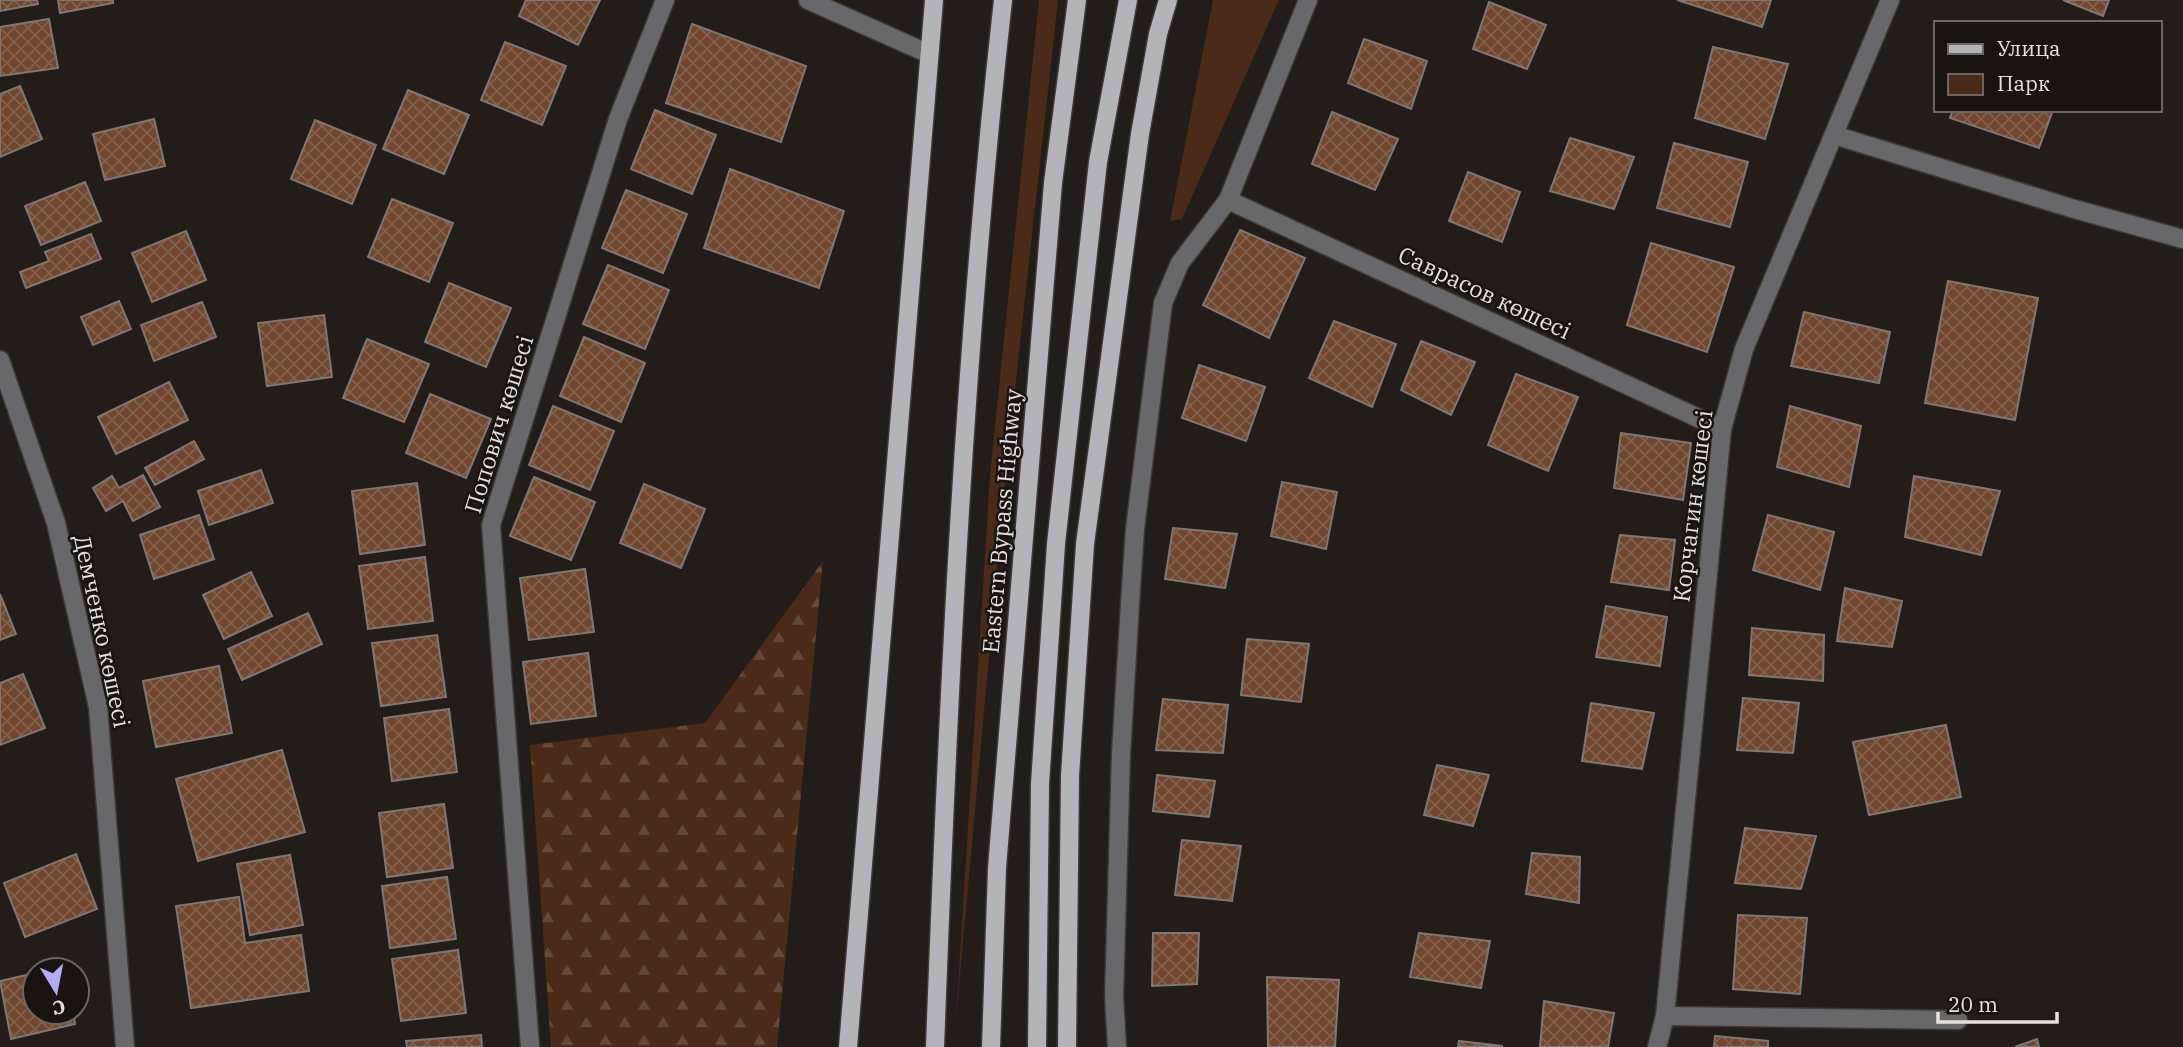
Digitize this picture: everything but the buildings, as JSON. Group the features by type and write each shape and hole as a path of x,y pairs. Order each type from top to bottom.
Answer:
{"main road":[{"path":"848,1047 934,0"},
{"name":"Eastern Bypass Highway","path":"935,1047 942,867 984,176 1003,0"},
{"name":"Eastern Bypass Highway","path":"991,1047 996,868 1053,183 1077,0"},
{"path":"1037,1047 1040,784 1056,544 1098,162 1128,0"},
{"path":"1067,1047 1070,776 1085,544 1140,134 1168,0"}],"street":[{"name":"Попович көшесі","path":"530,1047 491,525 618,119 665,0"},
{"path":"808,0 928,54"},
{"path":"1117,1047 1114,997 1127,645 1135,529 1163,303 1180,264 1228,200 1308,0"},
{"name":"Корчагин көшесі","path":"1657,1047 1665,1016 1722,429 1744,349 1890,0"},
{"path":"1834,135 2071,208 2183,239"},
{"name":"Саврасов көшесі","path":"1228,200 1722,429"},
{"name":"Демченко көшесі","path":"0,360 56,523 99,707 125,1047"},
{"path":"1665,1016 1958,1020"}],"green space":[{"path":"1039,0 1058,0 1006,470 956,1019 990,475"},
{"path":"1213,0 1279,0 1182,219 1170,221"},
{"path":"823,561 777,1047 551,1047 530,745 705,723"}]}
